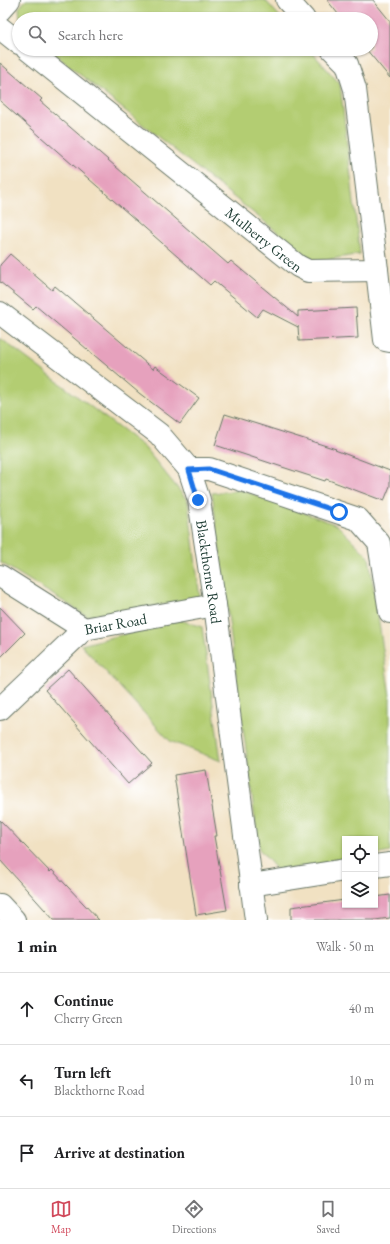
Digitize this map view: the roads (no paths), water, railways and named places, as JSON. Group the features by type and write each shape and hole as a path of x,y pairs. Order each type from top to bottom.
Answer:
{"street":[{"path":"0,10 9,0"},
{"path":"286,0 297,12"},
{"path":"0,28 12,37"},
{"name":"Mulberry Green","path":"36,56 298,266 308,272 377,270"},
{"path":"339,56 347,64 355,89 385,340 390,340"},
{"name":"Blackthorne Road","path":"0,313 159,434 189,470 198,500 215,605 256,920"},
{"path":"189,470 209,469 358,519 379,543 390,612"},
{"path":"0,576 84,629"},
{"name":"Briar Road","path":"0,709 84,629 215,605"},
{"path":"378,866 390,864"},
{"path":"251,884 342,870"},
{"path":"0,905 14,920"}]}
